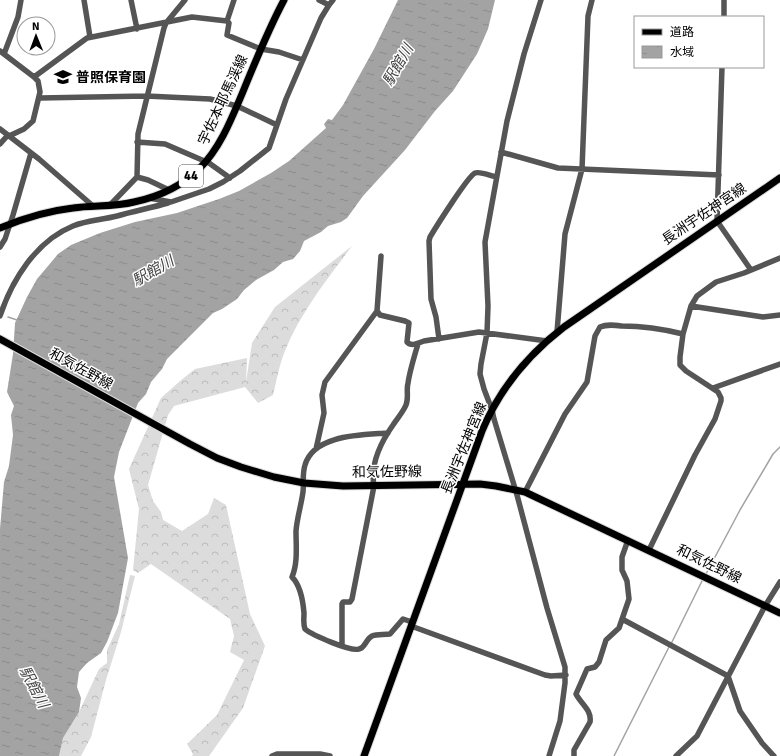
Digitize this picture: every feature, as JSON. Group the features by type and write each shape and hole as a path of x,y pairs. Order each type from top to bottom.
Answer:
{"main road":[{"name":"宇佐本耶馬渓線","path":"0,228 39,214 63,209 130,203 149,198 170,190 191,176 206,162 218,144 237,106 269,29 284,0"},
{"name":"長洲宇佐神宮線","path":"364,756 482,431 498,399 514,376 557,332 780,178"},
{"name":"和気佐野線","path":"0,339 196,447 229,463 269,476 304,483 336,486 487,484 516,489 628,540 780,613"}],"street":[{"path":"0,144 8,135 24,129 32,122 40,98 38,81 2,53 18,17 21,0"},
{"path":"84,0 90,37"},
{"path":"131,0 137,28"},
{"path":"110,205 137,177 137,142 146,96 166,23 185,0"},
{"path":"234,0 227,21 229,23 227,35 261,49 279,52 303,60"},
{"path":"319,0 329,5"},
{"path":"0,316 5,302 22,270 42,246 51,238 66,229 83,223 118,216 171,202 209,188 230,178 249,165 269,148 286,99 321,18 334,0"},
{"path":"542,0 524,54 507,121 485,242 488,306 487,333 480,374 516,489 550,619 564,660 566,674 560,721 549,756"},
{"path":"557,332 565,234 582,170 588,16 592,0"},
{"path":"724,0 724,16"},
{"path":"34,77 83,40 90,37 192,17 227,21"},
{"path":"722,68 717,221 751,270"},
{"path":"40,98 146,96 210,99 237,106 276,125"},
{"path":"0,129 31,152 93,206"},
{"path":"137,142 165,144 206,162 221,170 230,178"},
{"path":"0,247 10,224 31,152"},
{"path":"501,152 553,167 582,170 719,176"},
{"path":"439,339 436,317 431,299 430,237 473,174 478,173 496,177"},
{"path":"137,177 148,180 170,190"},
{"path":"149,198 171,202"},
{"path":"381,256 377,311 324,382 322,395 324,413 316,449 305,465 304,483 296,522 296,566 292,576 297,582 304,612 305,629 326,640 359,650 371,637 390,634 403,620 545,675 551,676 566,674"},
{"path":"649,550 695,455 715,419 720,405 721,398 718,392 686,371 680,365 683,334 691,306 697,296 710,286 726,278 780,258"},
{"path":"691,306 763,317 780,315"},
{"path":"377,311 380,315 409,323 407,342 409,344 418,344 424,341 471,333 487,333 547,341"},
{"path":"525,492 565,414 587,382 595,336 600,327 608,325 638,326 661,328 683,334"},
{"path":"342,646 342,604 343,602 350,602 352,599 374,486 373,475 377,456 388,433 406,406 408,378 418,344"},
{"path":"713,388 780,364"},
{"path":"316,449 328,442 346,436 388,433"},
{"path":"574,756 574,750 591,718 576,694 587,669 598,664 606,640 617,630 629,599 627,581 622,570 622,557 628,540"},
{"path":"676,756 697,736 765,606 780,582"},
{"path":"622,619 728,676 740,711 762,743 774,756"},
{"path":"272,756 277,754 320,754 330,756"}],"green space":[{"path":"352,246 312,300 295,329 282,359 273,395 258,403 245,387 174,406 168,415 148,485 153,501 161,512 163,520 182,531 208,514 214,498 226,505 250,614 265,646 243,708 209,756 192,756 193,754 187,744 217,715 244,660 230,652 234,636 230,619 151,564 138,573 133,570 139,509 129,469 161,398 195,369 247,358 246,382 252,343 275,307"},
{"path":"130,575 135,576 121,632 106,680 91,737 81,756 59,756 63,738 79,712 99,669 107,663 107,650 119,624"}],"water":[{"name":"駅館川","path":"398,0 495,0 488,29 477,54 453,91 435,111 405,150 363,196 347,218 341,222 328,226 321,232 304,241 300,251 293,259 283,262 274,270 256,280 244,290 237,299 213,313 167,359 162,369 151,382 146,394 138,403 119,452 114,477 128,558 118,613 107,642 101,653 87,663 79,672 77,687 81,698 79,712 63,738 59,756 0,756 0,529 4,482 9,466 13,435 11,415 14,406 7,392 13,354 15,323 27,297 37,279 58,254 71,245 100,233 135,222 177,213 219,199 239,191 289,161 326,128 324,124 328,119 332,120 343,105 374,49"}],"waterway":[{"path":"8,317 17,320"},
{"path":"706,574 740,510 773,454 780,447"},
{"path":"671,644 703,579"},
{"path":"614,756 669,647"}],"place":[{"name":"普照保育園","path":"63,77"}]}
